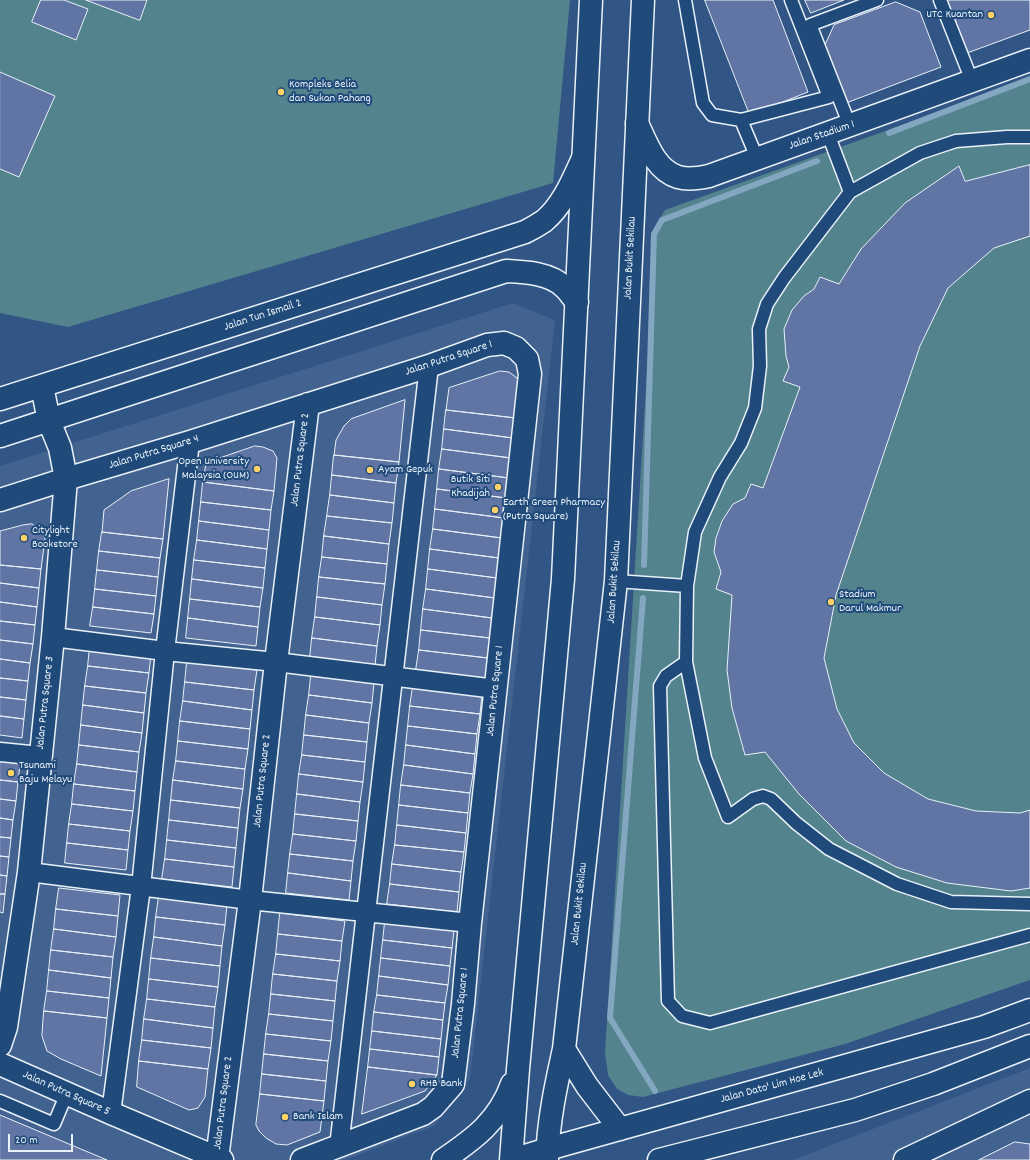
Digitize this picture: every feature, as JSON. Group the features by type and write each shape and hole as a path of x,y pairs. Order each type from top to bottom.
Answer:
{"street":[{"path":"512,1160 518,1069 563,579 591,0"},
{"name":"Jalan Bukit Sekilau","path":"547,1154 554,1093 564,1049 616,581 643,0"},
{"name":"Jalan Stadium 1","path":"637,123 650,151 657,162 667,171 678,177 694,179 710,176 1030,60"},
{"name":"Jalan Tun Ismail 2","path":"0,399 525,232 544,221 558,205 571,185 584,157"},
{"path":"0,436 506,271 530,273 548,277 563,286 576,302"},
{"name":"Jalan Putra Square 1","path":"302,1160 423,1114 434,1107 453,1084 463,1004 470,923 530,374 527,359 516,348 504,343 487,345 429,366 308,404"},
{"path":"339,1147 429,366"},
{"name":"Jalan Putra Square 3","path":"0,1045 6,1027 29,872 40,756 54,637 66,479 60,448 49,421 42,386"},
{"name":"Jalan Putra Square 4","path":"0,500 308,404"},
{"name":"Jalan Putra Square 2","path":"219,1159 250,900 276,662 308,404"},
{"path":"111,1113 140,887 165,651 190,442"},
{"path":"54,637 496,688"},
{"path":"0,752 40,756"},
{"path":"29,872 250,900 470,923"},
{"name":"Jalan Dato' Lim Hoe Lek","path":"512,1160 547,1154 620,1128 984,1027 1030,1010"},
{"path":"659,1160 709,1154 855,1110 933,1084 1030,1046"},
{"path":"564,1049 587,1086 620,1128"},
{"name":"Jalan Putra Square 5","path":"0,1064 219,1159"},
{"path":"443,1160 481,1132 496,1116 507,1099 518,1069"},
{"path":"905,1160 1030,1101"}],"lane":[{"path":"686,0 703,103 712,115 741,120 829,97 791,0"},
{"path":"800,0 850,126"},
{"path":"810,25 877,0"},
{"path":"940,0 972,81"},
{"path":"741,120 757,158"},
{"path":"828,134 850,192"},
{"path":"1030,137 1007,137 956,141 920,153 850,192 784,278 767,304 759,329 760,366 755,408 741,443 720,477 695,532 687,586 686,662 705,758 728,817 753,799 763,796 771,800 796,823 829,849 897,884 951,902 1030,904"},
{"path":"616,581 687,586"},
{"path":"686,662 666,676 660,686 668,1001 682,1016 710,1023 1030,935"},
{"path":"0,1101 54,1124 67,1094"}],"shaded area":[{"path":"513,303 555,320 470,1079 434,1126 345,1160 0,1160 0,466"},
{"path":"1030,1068 1030,1160 793,1160"}],"green space":[{"name":"Kompleks Belia dan Sukan Pahang","path":"0,0 570,0 553,183 68,327 0,313"},
{"name":"Stadium Darul Makmur","path":"1030,79 1030,980 845,1044 643,1097 628,1095 617,1089 608,1075 605,1053 656,225 665,210"}],"building":[{"path":"41,0 64,0 88,9 76,40 32,22"},
{"path":"86,0 147,0 140,20"},
{"path":"705,0 773,0 808,92 750,115"},
{"path":"805,0 844,0 811,13"},
{"name":"UTC Kuantan","path":"947,0 1030,0 1030,30 967,53"},
{"path":"896,2 920,12 941,67 846,103 824,47 834,25"},
{"path":"0,72 55,96 19,177 0,169"},
{"path":"1030,165 1030,236 994,248 948,288 920,346 836,595 824,658 837,709 854,743 884,773 928,799 976,811 1020,813 1030,810 1030,888 1011,891 947,883 896,867 846,841 799,794 765,752 745,755 732,708 727,670 732,595 716,589 721,572 714,552 716,538 722,521 733,504 745,498 751,484 763,488 800,387 783,381 789,367 786,356 784,329 792,310 804,296 814,289 820,277 839,284 861,249 905,203 959,166 965,181"},
{"path":"500,371 509,372 517,378 520,386 516,418 446,410 449,388"},
{"path":"405,400 399,462 334,455 336,440 344,426 351,419"},
{"path":"446,410 516,418 513,438 444,429"},
{"path":"444,429 513,438 511,458 442,449"},
{"path":"255,446 273,451 277,458 274,491 203,482 206,463"},
{"path":"442,449 511,458 509,478 439,469"},
{"path":"334,455 399,462 396,483 332,475"},
{"path":"439,469 509,478 506,498 437,489"},
{"path":"332,475 396,483 394,503 330,495"},
{"path":"169,479 163,539 102,532 104,510 131,491"},
{"path":"203,482 274,491 271,510 201,502"},
{"path":"437,489 506,498 504,518 435,509"},
{"path":"330,495 394,503 392,523 327,516"},
{"path":"201,502 271,510 269,530 199,521"},
{"path":"435,509 504,518 502,538 433,529"},
{"path":"327,516 392,523 389,544 324,536"},
{"path":"199,521 269,530 267,549 197,540"},
{"path":"32,524 42,530 45,539 41,569 0,565 0,531"},
{"path":"433,529 502,538 499,558 430,549"},
{"path":"102,532 163,539 160,558 99,551"},
{"path":"324,536 389,544 387,564 322,557"},
{"path":"197,540 267,549 265,568 194,560"},
{"path":"430,549 499,558 497,578 428,569"},
{"path":"99,551 160,558 158,577 97,570"},
{"path":"322,557 387,564 385,584 319,577"},
{"path":"194,560 265,568 263,588 192,579"},
{"path":"0,565 41,569 39,588 0,583"},
{"path":"428,569 497,578 495,598 426,589"},
{"path":"97,570 158,577 156,596 95,589"},
{"path":"319,577 385,584 382,605 317,597"},
{"path":"192,579 263,588 260,607 190,599"},
{"path":"0,583 39,588 37,607 0,602"},
{"path":"95,589 156,596 154,614 93,607"},
{"path":"426,589 495,598 492,618 423,609"},
{"path":"317,597 382,605 380,625 315,617"},
{"path":"190,599 260,607 258,627 188,618"},
{"path":"0,602 37,607 35,625 0,621"},
{"path":"93,607 154,614 151,633 90,626"},
{"path":"423,609 492,618 490,638 421,630"},
{"path":"315,617 380,625 377,646 312,638"},
{"path":"188,618 258,627 256,646 186,638"},
{"path":"0,621 35,625 33,644 0,640"},
{"path":"421,630 490,638 488,658 419,650"},
{"path":"312,638 377,646 375,666 310,658"},
{"path":"0,640 33,644 30,663 0,659"},
{"path":"90,646 151,654 149,673 88,666"},
{"path":"419,650 488,658 486,678 416,670"},
{"path":"0,659 30,663 28,681 0,678"},
{"path":"187,662 257,670 254,690 185,682"},
{"path":"88,666 149,673 146,693 85,686"},
{"path":"311,676 374,683 372,703 309,695"},
{"path":"0,678 28,681 26,700 0,697"},
{"path":"185,682 254,690 252,710 183,701"},
{"path":"85,686 146,693 144,713 83,705"},
{"path":"413,686 482,694 480,714 410,706"},
{"path":"309,695 372,703 369,723 306,715"},
{"path":"0,697 26,700 24,719 0,716"},
{"path":"183,701 252,710 250,729 180,721"},
{"path":"83,705 144,713 142,733 81,725"},
{"path":"410,706 480,714 477,734 408,726"},
{"path":"306,715 369,723 367,742 304,735"},
{"path":"0,716 24,719 22,738 0,735"},
{"path":"180,721 250,729 248,749 178,741"},
{"path":"81,725 142,733 139,752 79,745"},
{"path":"408,726 477,734 475,754 406,745"},
{"path":"304,735 367,742 365,762 302,755"},
{"path":"178,741 248,749 245,769 176,761"},
{"path":"79,745 139,752 137,772 77,764"},
{"path":"406,745 475,754 473,774 404,765"},
{"path":"302,755 365,762 363,782 299,774"},
{"path":"0,761 20,764 18,782 0,780"},
{"path":"176,761 245,769 243,789 173,780"},
{"path":"77,764 137,772 135,791 74,784"},
{"path":"404,765 473,774 470,793 401,785"},
{"path":"299,774 363,782 360,802 297,794"},
{"path":"0,780 18,782 16,801 0,799"},
{"path":"173,780 243,789 240,808 171,800"},
{"path":"74,784 135,791 133,811 72,804"},
{"path":"401,785 470,793 468,813 399,805"},
{"path":"297,794 360,802 358,821 295,814"},
{"path":"0,799 16,801 13,820 0,818"},
{"path":"171,800 240,808 238,828 169,820"},
{"path":"72,804 133,811 130,831 69,824"},
{"path":"399,805 468,813 466,833 397,825"},
{"path":"295,814 358,821 356,841 293,834"},
{"path":"0,818 13,820 11,838 0,837"},
{"path":"169,820 238,828 236,848 167,840"},
{"path":"69,824 130,831 128,850 67,843"},
{"path":"397,825 466,833 464,852 395,845"},
{"path":"293,834 356,841 353,861 290,854"},
{"path":"0,837 11,838 9,857 0,856"},
{"path":"167,840 236,848 234,867 165,859"},
{"path":"67,843 128,850 126,870 65,863"},
{"path":"395,845 464,852 461,872 392,864"},
{"path":"290,854 353,861 351,881 288,873"},
{"path":"0,856 9,857 7,876 0,875"},
{"path":"165,859 234,867 232,887 162,879"},
{"path":"392,864 461,872 459,892 390,884"},
{"path":"288,873 351,881 349,900 286,893"},
{"path":"0,875 7,876 5,894 0,894"},
{"path":"390,884 459,892 457,912 387,904"},
{"path":"59,888 120,895 118,916 56,909"},
{"path":"0,894 5,894 3,913 0,912"},
{"path":"159,896 227,905 225,925 156,917"},
{"path":"56,909 118,916 116,937 54,929"},
{"path":"280,913 345,921 342,941 278,934"},
{"path":"156,917 225,925 222,946 154,937"},
{"path":"385,922 454,930 452,948 383,940"},
{"path":"54,929 116,937 113,957 51,950"},
{"path":"278,934 342,941 340,961 276,954"},
{"path":"154,937 222,946 220,966 151,958"},
{"path":"383,940 452,948 450,966 381,958"},
{"path":"51,950 113,957 111,978 49,970"},
{"path":"276,954 340,961 337,981 273,974"},
{"path":"151,958 220,966 218,987 149,979"},
{"path":"381,958 450,966 448,985 379,976"},
{"path":"49,970 111,978 109,998 47,991"},
{"path":"273,974 337,981 335,1001 271,994"},
{"path":"379,976 448,985 445,1003 377,995"},
{"path":"149,979 218,987 215,1007 147,999"},
{"path":"47,991 109,998 107,1018 44,1011"},
{"path":"271,994 335,1001 333,1021 269,1014"},
{"path":"377,995 445,1003 443,1020 374,1012"},
{"path":"147,999 215,1007 213,1028 144,1019"},
{"path":"44,1011 107,1018 101,1076 61,1059 47,1051 42,1036"},
{"path":"374,1012 443,1020 441,1039 372,1031"},
{"path":"269,1014 333,1021 331,1041 266,1034"},
{"path":"144,1019 213,1028 211,1048 142,1040"},
{"path":"372,1031 441,1039 439,1057 370,1049"},
{"path":"266,1034 331,1041 328,1061 264,1054"},
{"path":"142,1040 211,1048 208,1069 139,1061"},
{"path":"370,1049 439,1057 437,1075 368,1067"},
{"path":"264,1054 328,1061 326,1081 262,1074"},
{"path":"139,1061 208,1069 205,1097 198,1108 189,1110 137,1087"},
{"path":"368,1067 437,1075 425,1091 362,1114"},
{"path":"262,1074 326,1081 324,1101 260,1094"},
{"path":"260,1094 324,1101 320,1132 287,1145 276,1144 266,1138 259,1131 256,1125"},
{"path":"0,1115 107,1160 0,1160"},
{"path":"1015,1142 1030,1144 1030,1160 979,1160"}],"waterway":[{"path":"889,133 1030,79"},
{"path":"644,565 654,234 662,220 817,161"},
{"path":"643,598 610,1018 655,1091"}],"place":[{"name":"UTC Kuantan","path":"991,15"},
{"name":"Kompleks Belia dan Sukan Pahang","path":"281,92"},
{"name":"Open University Malaysia (OUM)","path":"257,469"},
{"name":"Ayam Gepuk","path":"370,470"},
{"name":"Butik Siti Khadijah","path":"498,487"},
{"name":"Earth Green Pharmacy (Putra Square)","path":"495,510"},
{"name":"Citylight Bookstore","path":"24,538"},
{"name":"Stadium Darul Makmur","path":"831,602"},
{"name":"Tsunami Baju Melayu","path":"11,773"},
{"name":"RHB Bank","path":"412,1084"},
{"name":"Bank Islam","path":"285,1117"}]}
